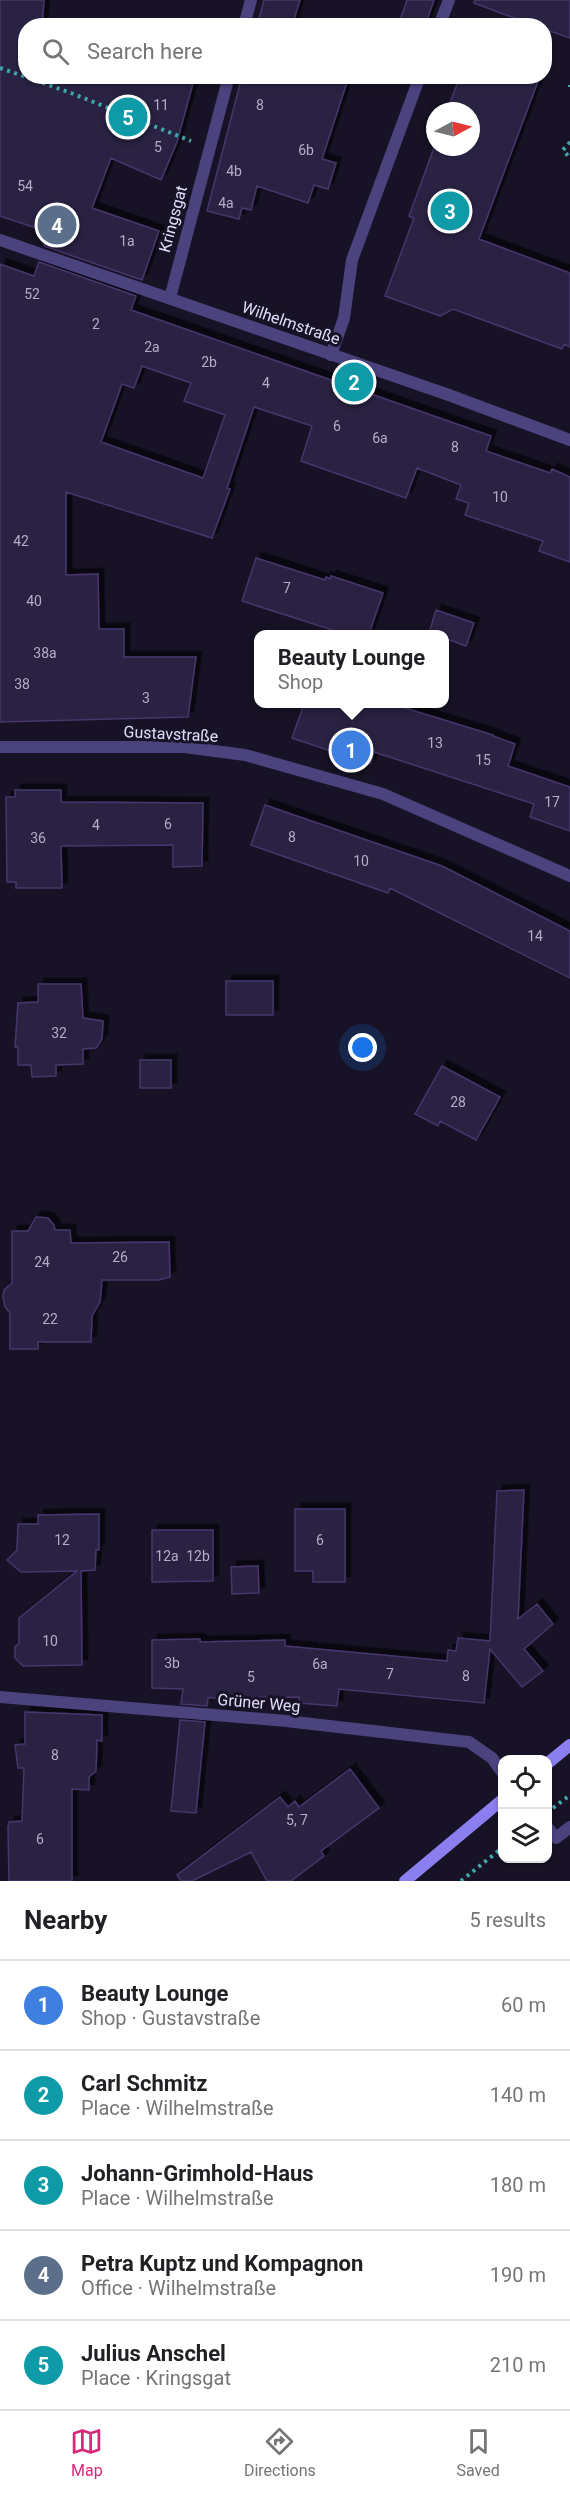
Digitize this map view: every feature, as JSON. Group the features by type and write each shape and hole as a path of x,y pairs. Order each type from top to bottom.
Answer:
{"main road":[{"path":"552,1760 570,1745"},
{"path":"405,1881 498,1803"}],"street":[{"path":"246,18 251,0"},
{"path":"442,18 449,0"},
{"name":"Kringsgat","path":"170,298 227,84"},
{"path":"332,355 344,318 352,260 417,84"},
{"name":"Wilhelmstraße","path":"0,240 570,440"},
{"name":"Gustavstraße","path":"0,747 184,747 245,755 383,794 570,876"},
{"name":"Grüner Weg","path":"0,1697 286,1721 469,1742 492,1758 498,1766"},
{"path":"552,1833 556,1838 570,1827"}],"path":[{"path":"0,68 18,74"},
{"path":"45,84 209,148"},
{"path":"570,142 563,150 570,158"},
{"path":"552,1810 570,1795"},
{"path":"460,1881 498,1851"}],"building":[{"path":"0,0 44,0 43,18 18,18 18,84 193,84 177,142 161,180 111,158 92,208 159,231 142,280 44,246 48,232 0,216"},
{"path":"264,0 300,0 294,18 259,18"},
{"path":"407,0 434,0 428,18 401,18"},
{"path":"475,0 570,0 570,38 552,32 552,18 514,18 474,3"},
{"path":"240,84 346,84 322,159 336,163 328,189 314,185 308,203 257,186 251,210 242,208 239,219 207,211"},
{"path":"457,84 537,84 479,239 570,273 570,347 564,344 562,349 453,309 440,316 385,296 414,218 409,216 431,156 480,156 480,102 450,102"},
{"path":"39,262 136,296 131,310 491,436 486,451 550,473 552,469 570,477 570,562 539,551 543,541 465,515 469,503 456,499 461,485 417,468 406,498 301,461 312,426 254,407 227,488 230,489 212,538 66,492 66,575 98,574 99,629 124,629 124,657 196,657 188,717 0,722 0,264 34,276","holes":["142,366 191,383 184,401 225,415 203,478 101,442 122,384 134,388"]},
{"path":"256,558 325,580 326,577 330,579 331,576 383,593 370,630 333,630 242,601"},
{"path":"436,610 474,623 466,646 449,640 449,630 430,630"},
{"path":"303,708 405,708 493,735 515,744 508,766 570,787 570,831 530,817 534,804 374,752 370,764 292,738"},
{"path":"15,790 61,790 61,802 203,803 202,866 173,867 173,845 61,846 62,888 16,888 16,882 7,882 6,797 15,797"},
{"path":"265,805 442,866 570,931 570,978 390,888 388,893 251,845"},
{"path":"226,981 273,981 273,1015 226,1015"},
{"path":"38,984 81,984 83,1018 103,1021 102,1039 96,1048 83,1049 83,1064 56,1065 56,1076 32,1077 31,1065 18,1065 18,1047 15,1047 18,1003 38,1002"},
{"path":"140,1060 171,1060 171,1088 140,1088"},
{"path":"442,1066 500,1097 476,1140 440,1121 438,1126 415,1114"},
{"path":"36,1217 48,1218 55,1230 70,1230 71,1243 169,1242 170,1277 159,1280 102,1280 100,1302 92,1316 91,1342 38,1342 38,1349 10,1349 10,1313 5,1307 3,1297 4,1290 12,1283 12,1231 28,1231"},
{"path":"524,1490 518,1619 537,1604 553,1624 524,1649 543,1671 522,1687 490,1649 484,1703 339,1689 337,1706 299,1703 299,1697 208,1698 207,1706 181,1704 183,1689 152,1688 152,1640 200,1639 200,1642 285,1640 285,1646 447,1661 448,1650 456,1651 458,1638 490,1641 497,1491"},
{"path":"295,1509 345,1509 345,1582 313,1582 313,1571 295,1571"},
{"path":"99,1514 99,1550 96,1550 95,1570 81,1571 82,1665 23,1666 15,1658 15,1647 19,1643 19,1618 77,1571 21,1572 7,1560 17,1550 18,1524 38,1524 38,1515"},
{"path":"152,1530 213,1530 213,1581 152,1582"},
{"path":"258,1566 259,1593 232,1594 231,1567"},
{"path":"25,1712 102,1715 102,1741 97,1740 96,1771 89,1777 89,1790 72,1789 72,1881 9,1881 9,1822 22,1821 24,1768 18,1768 15,1745 25,1744"},
{"path":"180,1720 205,1722 196,1813 171,1811"},
{"path":"350,1769 379,1808 321,1851 324,1856 291,1881 267,1881 251,1852 192,1881 181,1881 177,1875 280,1797 288,1807 295,1801 299,1807"}],"place":[{"name":"Julius Anschel","path":"128,117"},
{"name":"Johann-Grimhold-Haus","path":"450,211"},
{"name":"Petra Kuptz und Kompagnon","path":"57,225"},
{"name":"Carl Schmitz","path":"354,382"},
{"name":"Beauty Lounge","path":"351,750"}]}
